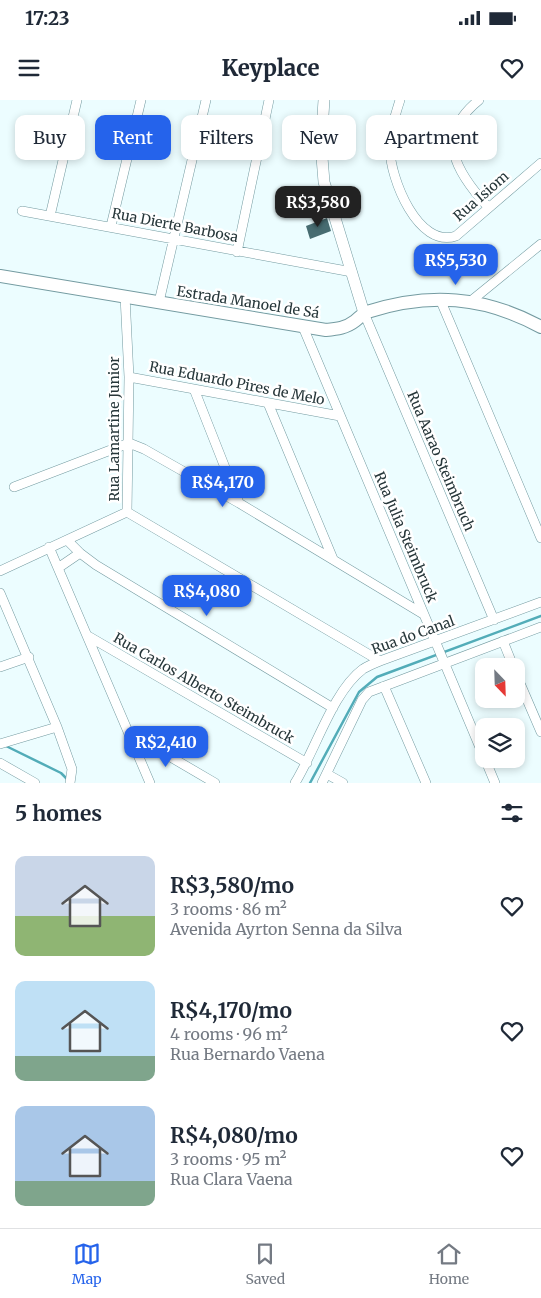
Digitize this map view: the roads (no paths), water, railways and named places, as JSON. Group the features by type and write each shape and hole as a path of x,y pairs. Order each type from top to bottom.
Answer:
{"main road":[{"name":"Estrada Manoel de Sá","path":"0,276 326,330 345,328 364,313 396,304 440,299 471,301 517,314 541,327"}],"street":[{"path":"50,216 77,100"},
{"path":"111,226 141,100"},
{"path":"159,302 206,100"},
{"path":"237,252 269,100"},
{"path":"324,100 321,145 324,182 364,313"},
{"name":"Rua Isiom","path":"400,100 394,120 390,148 397,182 414,215 423,226 438,237 448,239 456,236 488,207 539,168"},
{"path":"478,100 464,116 455,132 454,149 457,167 467,184 488,207"},
{"name":"Rua Dierte Barbosa","path":"22,212 111,226 174,240 352,272"},
{"path":"471,301 541,244"},
{"name":"Rua Lamartine Junior","path":"0,571 128,512 129,376 125,296"},
{"path":"440,299 541,538"},
{"name":"Rua Aarao Steimbruch","path":"364,313 494,620"},
{"name":"Rua Julia Steimbruck","path":"303,327 475,736"},
{"name":"Rua Eduardo Pires de Melo","path":"129,376 340,416"},
{"path":"194,389 239,503"},
{"path":"268,403 333,559"},
{"path":"14,487 129,443 144,449 239,503 423,614"},
{"path":"128,512 380,661"},
{"path":"68,541 80,554 333,708"},
{"path":"49,547 150,783"},
{"path":"58,568 80,554"},
{"path":"1,597 29,657 57,728 71,779"},
{"name":"Rua do Canal","path":"295,783 333,708 351,680 363,669 380,661 436,644 541,602"},
{"path":"322,783 362,700 369,692 444,662 541,627"},
{"name":"Rua Carlos Alberto Steimbruck","path":"88,636 307,762"},
{"path":"503,641 510,658"},
{"path":"0,666 29,657"},
{"path":"384,686 426,783"},
{"path":"525,695 541,732"},
{"path":"0,744 57,728"},
{"path":"128,732 215,783"},
{"path":"0,763 35,783"},
{"name":"Rua Julia Steimbruck","path":"488,768 495,783"},
{"path":"327,774 342,783"}],"waterway":[{"path":"310,783 359,692 377,677 541,616"},
{"path":"6,746 61,773 67,779"}]}
